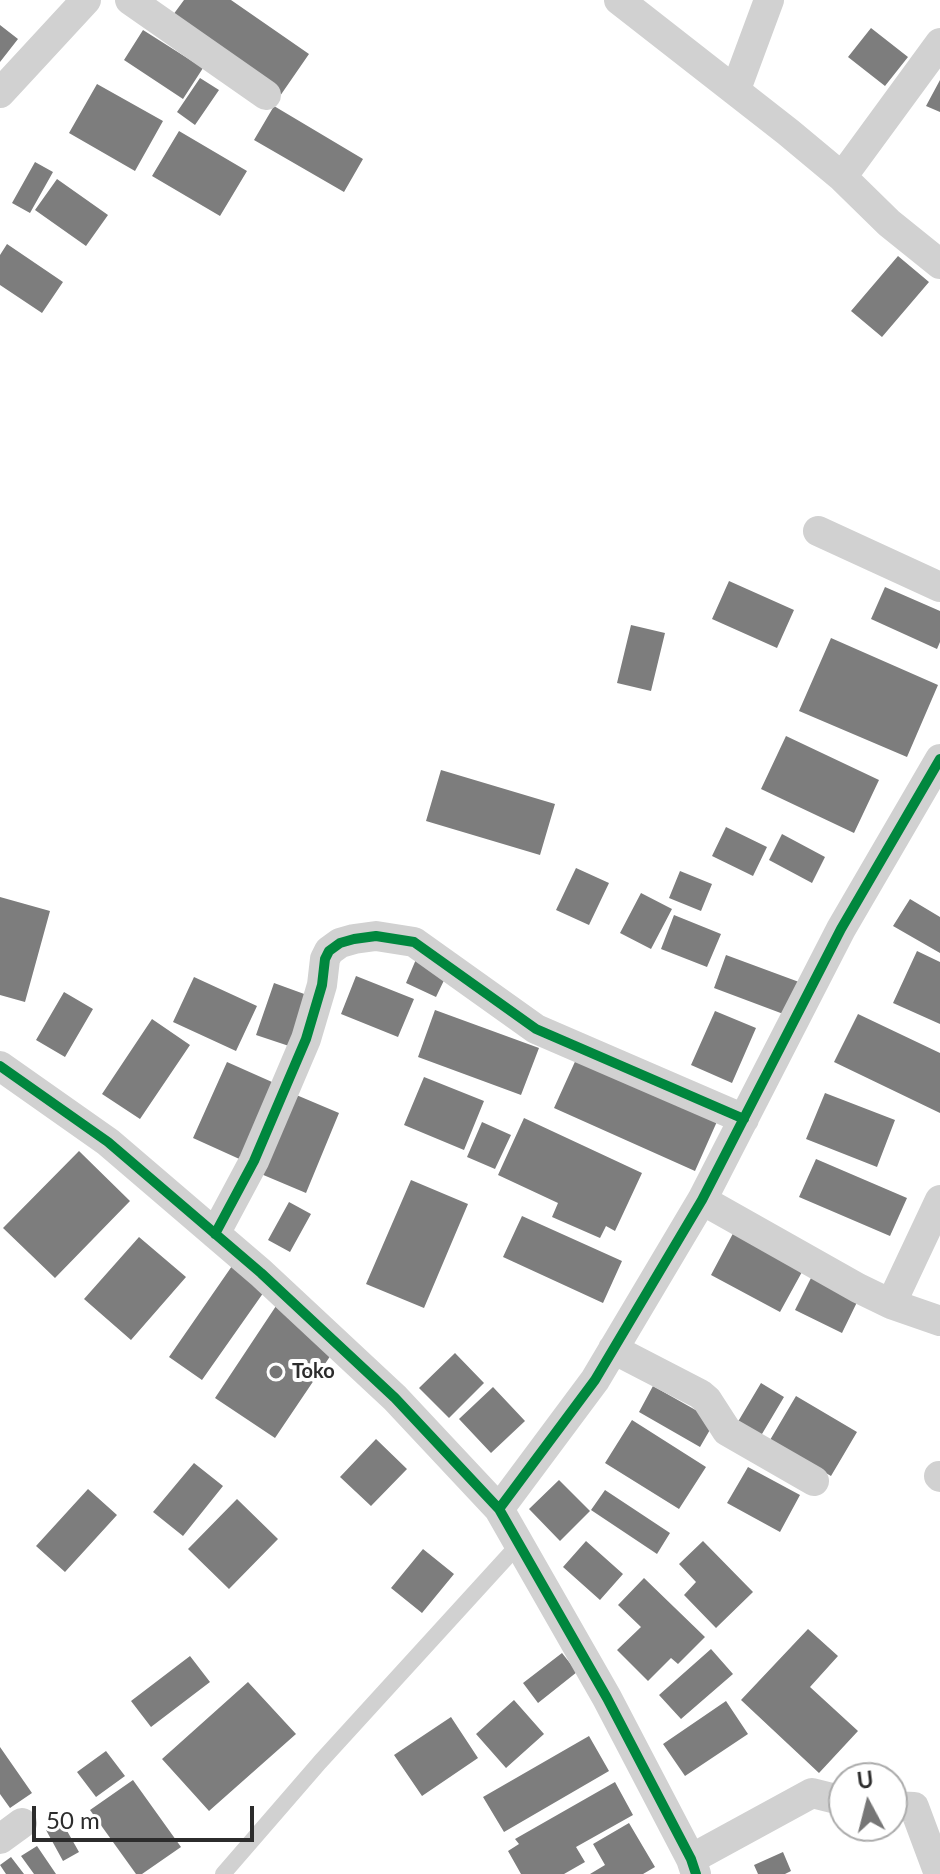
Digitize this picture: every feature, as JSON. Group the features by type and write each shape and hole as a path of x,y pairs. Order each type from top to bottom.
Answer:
{"street":[{"path":"0,93 86,0"},
{"path":"130,0 266,95"},
{"path":"619,0 703,67 736,89 940,264"},
{"path":"736,89 769,0"},
{"path":"842,177 940,43"},
{"path":"818,531 940,587"},
{"path":"499,1509 595,1380 702,1200 841,929 940,759"},
{"path":"215,1234 254,1161 306,1039 322,985 325,959 329,951 340,943 354,939 376,936 414,942 536,1029 744,1119"},
{"path":"0,1066 108,1142 215,1234 395,1398 499,1509 607,1698 694,1866 812,1793 828,1797"},
{"path":"702,1200 891,1304 940,1321"},
{"path":"891,1304 940,1200"},
{"path":"613,1349 700,1394 727,1431 814,1481"},
{"path":"908,1807 914,1807 939,1874"}],"lane":[{"path":"223,1874 320,1762 519,1544"}],"building":[{"path":"184,0 231,0 309,54 280,96 170,19"},
{"path":"0,25 18,39 0,62"},
{"path":"871,28 908,57 885,86 848,57"},
{"path":"143,30 203,68 183,99 124,60"},
{"path":"200,78 219,90 195,125 177,112"},
{"path":"940,80 940,112 926,106"},
{"path":"97,84 163,121 135,171 69,133"},
{"path":"274,106 363,159 344,192 254,140"},
{"path":"179,131 247,171 220,216 152,176"},
{"path":"35,162 53,172 30,213 12,203"},
{"path":"57,179 108,215 86,246 35,210"},
{"path":"7,244 63,282 42,313 0,285 0,255"},
{"path":"898,256 929,282 882,337 851,311"},
{"path":"729,581 794,610 777,648 712,619"},
{"path":"885,587 940,611 940,642 937,649 871,619"},
{"path":"631,625 665,633 651,691 617,683"},
{"path":"831,638 938,685 907,757 799,711"},
{"path":"786,736 879,780 854,833 761,789"},
{"path":"441,770 555,804 540,855 426,821"},
{"path":"726,827 767,847 753,876 712,856"},
{"path":"782,834 825,857 812,883 769,860"},
{"path":"576,868 609,883 589,925 556,910"},
{"path":"680,871 712,884 701,911 669,898"},
{"path":"641,893 672,909 651,949 620,933"},
{"path":"0,897 50,911 25,1002 0,995"},
{"path":"910,899 940,917 940,953 893,926"},
{"path":"674,915 721,934 707,967 661,949"},
{"path":"917,951 940,962 940,1024 893,1003"},
{"path":"726,955 799,982 786,1015 714,988"},
{"path":"417,957 448,972 436,997 406,983"},
{"path":"356,976 414,999 398,1037 341,1014"},
{"path":"194,977 257,1006 236,1051 173,1022"},
{"path":"274,983 307,995 289,1046 256,1035"},
{"path":"64,992 93,1009 65,1057 36,1040"},
{"path":"435,1010 539,1048 521,1095 418,1057"},
{"path":"715,1011 756,1028 732,1083 691,1065"},
{"path":"858,1014 940,1053 940,1113 834,1062"},
{"path":"152,1019 190,1045 140,1119 102,1094"},
{"path":"578,1055 719,1117 695,1171 554,1108"},
{"path":"227,1062 281,1086 246,1162 193,1138"},
{"path":"424,1077 484,1101 464,1150 404,1125"},
{"path":"825,1093 895,1120 877,1167 806,1139"},
{"path":"294,1094 339,1113 306,1193 261,1174"},
{"path":"524,1118 642,1173 615,1231 606,1226 600,1238 552,1217 558,1203 498,1175"},
{"path":"482,1122 511,1135 495,1169 467,1157"},
{"path":"79,1151 130,1201 55,1278 3,1228"},
{"path":"816,1159 907,1198 890,1236 799,1197"},
{"path":"411,1180 468,1204 424,1308 366,1284"},
{"path":"289,1202 311,1214 290,1252 268,1240"},
{"path":"522,1216 622,1261 603,1303 503,1257"},
{"path":"738,1224 808,1261 780,1312 711,1275"},
{"path":"139,1237 186,1277 131,1340 84,1299"},
{"path":"232,1266 266,1289 202,1380 169,1357"},
{"path":"813,1274 860,1296 842,1333 795,1310"},
{"name":"Toko","path":"276,1306 337,1346 275,1438 215,1398"},
{"path":"455,1353 484,1383 449,1418 419,1388"},
{"path":"761,1383 784,1397 759,1439 736,1425"},
{"path":"653,1386 715,1421 700,1447 639,1412"},
{"path":"493,1387 525,1421 491,1453 459,1419"},
{"path":"796,1396 857,1432 831,1476 770,1440"},
{"path":"632,1420 706,1467 679,1509 605,1463"},
{"path":"376,1439 407,1469 371,1506 340,1477"},
{"path":"194,1463 223,1486 183,1536 153,1512"},
{"path":"748,1467 800,1495 780,1532 727,1503"},
{"path":"559,1480 590,1511 560,1541 529,1509"},
{"path":"88,1489 117,1515 65,1572 36,1546"},
{"path":"605,1490 670,1533 657,1554 591,1510"},
{"path":"237,1499 278,1539 229,1589 188,1549"},
{"path":"586,1541 623,1574 600,1600 563,1567"},
{"path":"703,1541 753,1592 716,1628 684,1595 696,1582 679,1564"},
{"path":"423,1549 454,1574 422,1613 391,1588"},
{"path":"644,1578 705,1637 678,1664 671,1658 648,1681 617,1650 641,1627 618,1605"},
{"path":"808,1629 838,1656 810,1687 858,1731 819,1773 741,1700"},
{"path":"711,1649 733,1674 681,1719 659,1695"},
{"path":"562,1653 577,1672 538,1703 523,1683"},
{"path":"190,1656 210,1682 151,1727 131,1701"},
{"path":"248,1682 296,1734 209,1811 162,1759"},
{"path":"514,1700 544,1734 506,1768 476,1734"},
{"path":"726,1701 748,1734 685,1776 663,1744"},
{"path":"451,1717 478,1758 422,1796 394,1755"},
{"path":"589,1736 609,1771 504,1832 483,1797"},
{"path":"0,1747 32,1793 10,1808 0,1794"},
{"path":"106,1751 125,1776 96,1797 77,1772"},
{"path":"133,1780 181,1847 142,1874 136,1874 90,1810"},
{"path":"615,1782 633,1815 576,1847 585,1862 564,1874 521,1874 508,1851 519,1844 515,1839"},
{"path":"62,1822 79,1852 63,1861 46,1830"},
{"path":"629,1823 655,1867 643,1874 590,1874 605,1865 593,1844"},
{"path":"37,1846 56,1874 34,1874 21,1856"},
{"path":"783,1852 791,1871 785,1874 758,1874 754,1865"},
{"path":"11,1857 24,1874 6,1874 0,1865"}],"cycle path":[{"path":"499,1509 595,1380 702,1200 841,929 940,759"},
{"path":"215,1234 254,1161 306,1039 322,985 325,959 329,951 340,943 354,939 376,936 414,942 536,1029 744,1119"},
{"path":"0,1066 108,1142 261,1273 395,1398 499,1509 607,1698 696,1874"}],"place":[{"name":"Toko","path":"276,1372"}]}
